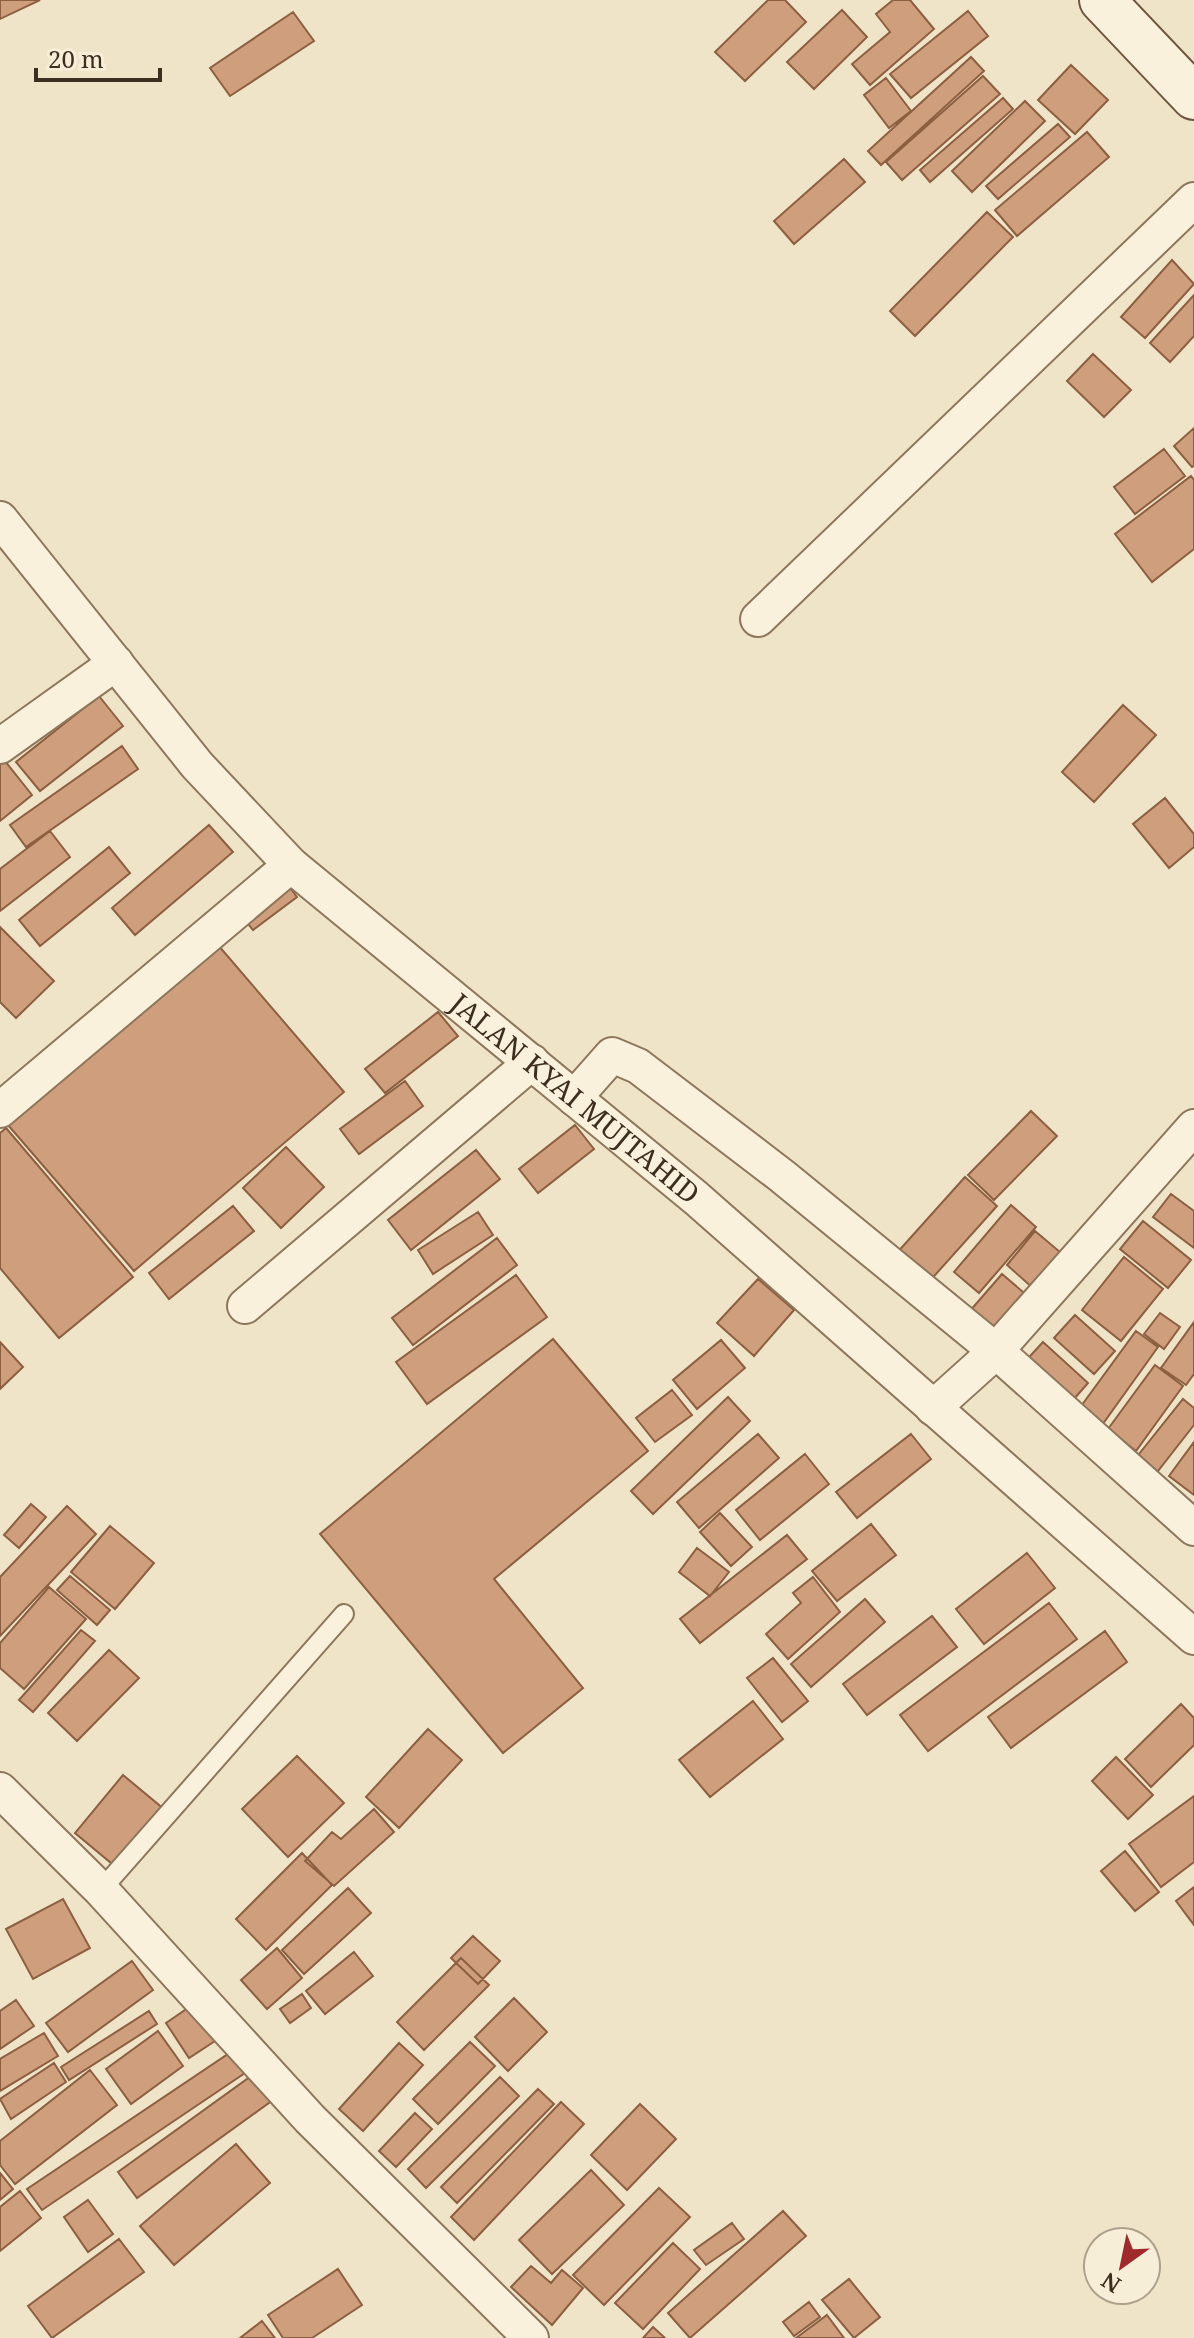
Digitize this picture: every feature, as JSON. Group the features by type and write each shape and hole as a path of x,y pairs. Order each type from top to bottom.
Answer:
{"street":[{"path":"1102,0 1194,97"},
{"path":"758,619 1194,200"},
{"name":"JALAN KYAI MUJTAHID","path":"0,519 197,765 291,865 532,1062 586,1083 696,1198 939,1403 1194,1637"},
{"path":"0,746 116,663"},
{"path":"0,1110 291,865"},
{"path":"586,1083 612,1055 638,1066 782,1176 994,1353 1194,1528"},
{"path":"245,1306 532,1062"},
{"path":"939,1403 994,1353 1194,1127"},
{"path":"0,1790 101,1890 310,2119 531,2338"}],"lane":[{"path":"101,1890 344,1614"}],"building":[{"path":"0,0 40,0 0,19"},
{"path":"768,0 785,0 806,22 745,81 715,52"},
{"path":"893,0 910,0 934,29 870,85 852,64 890,32 876,14"},
{"path":"842,10 867,37 814,89 787,62"},
{"path":"968,11 988,36 911,98 890,74"},
{"path":"293,12 314,41 230,96 210,68"},
{"path":"971,57 984,71 881,165 868,151"},
{"path":"1071,65 1108,100 1075,134 1038,100"},
{"path":"983,76 1000,94 902,180 886,162"},
{"path":"886,78 911,111 889,128 864,95"},
{"path":"1003,98 1013,109 930,182 920,170"},
{"path":"1025,101 1045,121 972,192 952,171"},
{"path":"1058,124 1070,137 998,199 986,186"},
{"path":"1087,132 1109,157 1017,236 995,210"},
{"path":"844,159 865,182 794,244 774,221"},
{"path":"987,212 1013,237 915,336 890,311"},
{"path":"1172,260 1194,284 1145,338 1121,317"},
{"path":"1194,295 1194,336 1170,362 1150,343"},
{"path":"1093,354 1131,390 1104,417 1067,381"},
{"path":"1194,428 1194,466 1192,467 1174,446"},
{"path":"1164,449 1185,476 1135,514 1114,487"},
{"path":"1191,476 1194,480 1194,549 1152,582 1115,534"},
{"path":"99,696 123,726 40,791 16,762"},
{"path":"1123,705 1156,735 1094,802 1062,772"},
{"path":"122,746 138,769 26,847 10,825"},
{"path":"0,757 32,795 0,821"},
{"path":"1165,798 1194,834 1194,847 1169,868 1133,824"},
{"path":"209,825 233,852 135,935 112,908"},
{"path":"50,831 70,857 0,911 0,869"},
{"path":"109,847 130,873 40,946 19,920"},
{"path":"285,881 297,897 253,930 241,915"},
{"path":"0,927 54,981 16,1018 0,1002"},
{"path":"218,945 344,1092 134,1271 8,1125"},
{"path":"438,1012 458,1036 385,1093 365,1069"},
{"path":"405,1081 423,1106 359,1154 340,1129"},
{"path":"1031,1111 1057,1136 994,1200 968,1175"},
{"path":"575,1125 594,1149 538,1193 519,1169"},
{"path":"6,1128 133,1277 59,1338 0,1268 0,1133"},
{"path":"286,1147 324,1187 281,1228 243,1188"},
{"path":"476,1150 500,1179 411,1250 388,1220"},
{"path":"965,1177 997,1206 927,1284 895,1255"},
{"path":"1171,1194 1194,1211 1194,1248 1153,1217"},
{"path":"1011,1205 1036,1227 979,1293 954,1272"},
{"path":"233,1206 254,1231 169,1299 149,1273"},
{"path":"478,1212 493,1235 433,1274 418,1250"},
{"path":"1143,1221 1191,1260 1168,1288 1120,1249"},
{"path":"1035,1231 1073,1263 1043,1297 1007,1265"},
{"path":"497,1238 517,1265 413,1345 392,1318"},
{"path":"1124,1257 1163,1289 1121,1341 1082,1310"},
{"path":"1002,1274 1036,1303 1002,1341 969,1312"},
{"path":"516,1275 547,1317 427,1404 396,1362"},
{"path":"758,1279 794,1310 754,1356 717,1323"},
{"path":"1160,1313 1180,1327 1164,1349 1144,1334"},
{"path":"1075,1315 1115,1351 1094,1374 1054,1338"},
{"path":"1194,1322 1194,1374 1186,1385 1161,1368"},
{"path":"1136,1331 1158,1347 1102,1425 1079,1409"},
{"path":"553,1339 648,1451 494,1579 583,1688 503,1753 320,1534"},
{"path":"721,1340 745,1368 697,1409 673,1380"},
{"path":"0,1342 23,1367 0,1389"},
{"path":"1043,1342 1088,1383 1067,1407 1021,1366"},
{"path":"1155,1365 1183,1386 1136,1451 1108,1429"},
{"path":"672,1390 692,1415 655,1442 636,1418"},
{"path":"728,1397 750,1421 653,1514 631,1491"},
{"path":"1183,1399 1194,1408 1194,1425 1147,1485 1127,1469"},
{"path":"758,1434 779,1458 699,1528 677,1502"},
{"path":"911,1434 931,1459 857,1518 836,1492"},
{"path":"1194,1442 1194,1495 1169,1476"},
{"path":"805,1454 829,1484 760,1540 736,1510"},
{"path":"31,1504 46,1517 19,1548 4,1535"},
{"path":"67,1506 96,1534 0,1636 0,1577"},
{"path":"720,1513 752,1547 731,1566 700,1532"},
{"path":"871,1524 896,1555 837,1601 812,1571"},
{"path":"110,1526 154,1563 115,1609 71,1572"},
{"path":"787,1535 807,1559 700,1643 680,1619"},
{"path":"697,1548 729,1572 710,1596 679,1572"},
{"path":"1027,1553 1055,1588 984,1644 956,1609"},
{"path":"70,1576 110,1610 97,1625 57,1590"},
{"path":"813,1577 840,1612 788,1659 766,1634 801,1603 793,1593"},
{"path":"49,1587 86,1619 24,1689 0,1668 0,1643"},
{"path":"865,1599 885,1622 811,1687 791,1664"},
{"path":"1049,1603 1077,1639 928,1751 900,1715"},
{"path":"932,1616 957,1647 867,1715 843,1684"},
{"path":"81,1630 95,1641 33,1712 19,1700"},
{"path":"1105,1631 1127,1662 1011,1748 988,1717"},
{"path":"109,1650 139,1678 77,1741 48,1713"},
{"path":"773,1658 808,1701 782,1722 747,1678"},
{"path":"753,1701 783,1739 710,1797 679,1760"},
{"path":"1181,1704 1194,1718 1194,1745 1151,1787 1125,1759"},
{"path":"428,1729 462,1760 399,1828 366,1797"},
{"path":"297,1756 344,1803 288,1857 242,1809"},
{"path":"1116,1757 1153,1795 1128,1819 1092,1781"},
{"path":"123,1775 165,1810 117,1868 75,1833"},
{"path":"1194,1796 1194,1862 1161,1887 1129,1844"},
{"path":"374,1809 394,1832 334,1886 305,1861 332,1832 341,1839"},
{"path":"1125,1851 1159,1892 1135,1911 1101,1871"},
{"path":"302,1853 332,1885 266,1950 236,1919"},
{"path":"1194,1887 1194,1925 1176,1901"},
{"path":"348,1888 371,1913 304,1974 282,1950"},
{"path":"63,1899 90,1948 33,1979 6,1929"},
{"path":"473,1936 500,1961 478,1984 451,1958"},
{"path":"277,1948 302,1978 267,2009 241,1980"},
{"path":"354,1952 373,1976 325,2014 306,1991"},
{"path":"461,1958 489,1985 424,2050 397,2022"},
{"path":"132,1961 153,1990 68,2052 46,2023"},
{"path":"302,1994 311,2008 290,2023 280,2009"},
{"path":"514,1998 547,2032 508,2071 475,2037"},
{"path":"16,2000 34,2026 0,2049 0,2011"},
{"path":"191,2006 215,2041 189,2058 166,2023"},
{"path":"149,2011 157,2024 69,2080 61,2067"},
{"path":"158,2031 183,2066 131,2104 106,2069"},
{"path":"44,2033 58,2056 0,2091 0,2059"},
{"path":"470,2042 495,2066 438,2124 413,2099"},
{"path":"399,2043 423,2065 363,2131 339,2109"},
{"path":"231,2052 245,2073 42,2210 27,2189"},
{"path":"54,2063 66,2082 11,2119 0,2099"},
{"path":"90,2070 117,2105 15,2184 0,2165 0,2141"},
{"path":"254,2074 273,2100 137,2198 118,2172"},
{"path":"500,2077 519,2096 426,2188 408,2169"},
{"path":"538,2089 554,2104 457,2203 441,2187"},
{"path":"561,2102 584,2124 474,2240 451,2217"},
{"path":"640,2104 676,2139 627,2190 591,2155"},
{"path":"415,2113 432,2129 396,2167 379,2151"},
{"path":"236,2144 270,2183 174,2265 140,2226"},
{"path":"591,2170 624,2205 552,2274 519,2240"},
{"path":"0,2173 13,2189 0,2200"},
{"path":"659,2188 690,2217 604,2305 573,2275"},
{"path":"20,2191 41,2218 0,2251 0,2207"},
{"path":"88,2200 113,2234 88,2252 64,2217"},
{"path":"783,2211 806,2236 690,2338 668,2313"},
{"path":"732,2223 744,2239 706,2265 694,2250"},
{"path":"119,2239 144,2272 52,2338 28,2306"},
{"path":"673,2243 700,2269 643,2329 615,2303"},
{"path":"531,2266 551,2283 562,2270 583,2288 552,2325 511,2287"},
{"path":"338,2269 362,2305 312,2338 283,2338 268,2315"},
{"path":"849,2279 880,2317 854,2338 822,2300"},
{"path":"809,2302 820,2317 794,2336 783,2322"},
{"path":"827,2315 844,2338 796,2338"},
{"path":"262,2321 275,2338 240,2338"},
{"path":"653,2327 665,2338 643,2338"}]}
